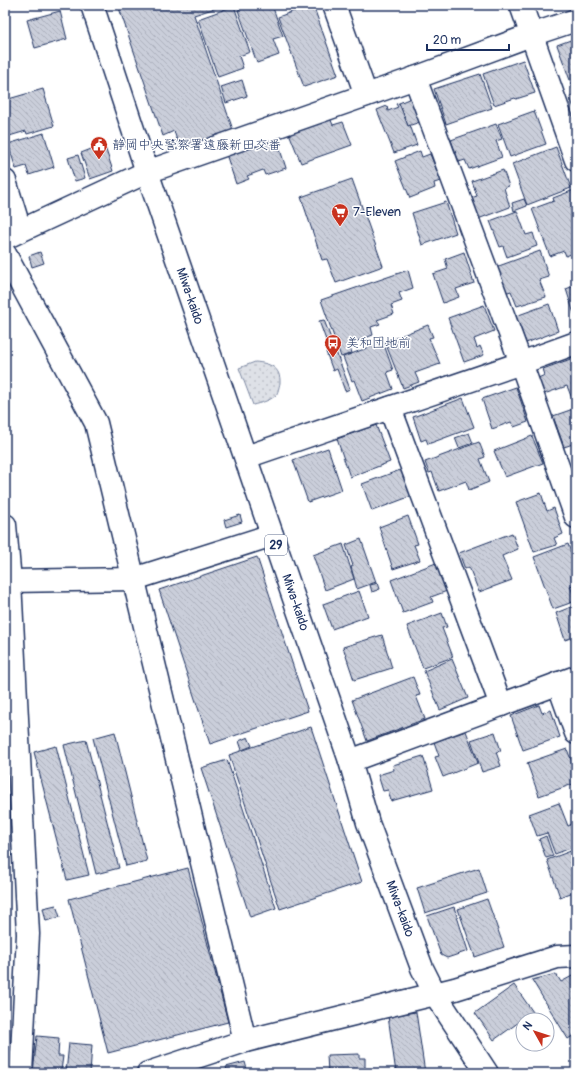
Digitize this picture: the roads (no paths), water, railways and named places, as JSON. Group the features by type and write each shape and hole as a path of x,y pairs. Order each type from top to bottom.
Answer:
{"street":[{"name":"Miwa-kaido","path":"92,5 147,172 350,761 368,823 422,968 435,994 488,1073"},
{"path":"334,5 366,96"},
{"path":"521,5 576,160"},
{"path":"5,181 13,234 147,172 366,96 531,35 576,20"},
{"path":"415,78 521,363 576,517"},
{"path":"5,254 96,422 245,1041"},
{"path":"246,457 576,343"},
{"path":"390,408 501,705"},
{"path":"5,525 10,581 28,934 21,1073"},
{"path":"10,581 134,579 272,534"},
{"path":"350,761 567,680 576,734"},
{"path":"148,1073 245,1041 455,989 557,957 576,956"}],"place":[{"name":"静岡中央警察署遠藤新田交番","path":"99,160"},
{"name":"7-Eleven","path":"340,227"},
{"name":"美和団地前","path":"333,358"}]}
